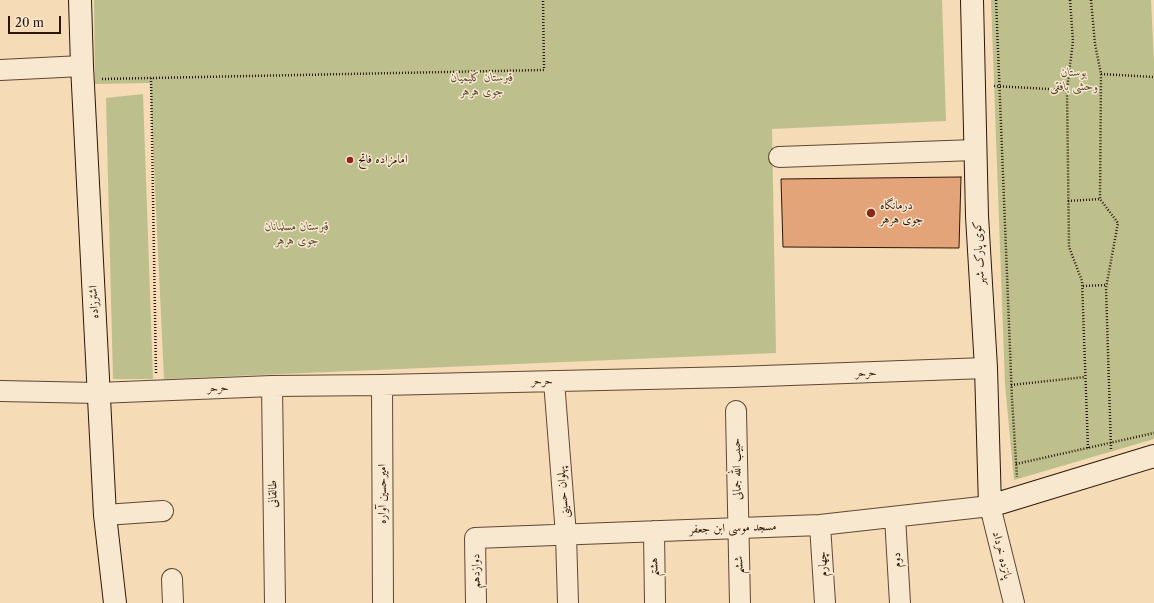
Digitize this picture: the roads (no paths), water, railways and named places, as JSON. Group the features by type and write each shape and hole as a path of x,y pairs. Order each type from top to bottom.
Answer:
{"street":[{"name":"اشترزاده","path":"80,0 82,73 98,393 105,515 114,603"},
{"name":"کوی پارک شهر","path":"972,0 977,216 986,368 990,506"},
{"path":"0,70 82,73"},
{"path":"779,157 975,150"},
{"name":"حرحر","path":"0,391 98,393 272,386 736,377 986,368"},
{"name":"پهلوان حسینی","path":"554,381 566,534 568,603"},
{"name":"امیرحسین آواره","path":"382,385 383,603"},
{"name":"طالقانی","path":"272,386 275,603"},
{"name":"حبیب الله جمالی","path":"736,411 738,528"},
{"path":"990,506 1154,456"},
{"name":"مسجد موسی ابن جعفر","path":"475,538 820,525 990,506"},
{"name":"پانزده خرداد","path":"990,506 1014,603"},
{"path":"105,515 163,511"},
{"name":"دوم","path":"895,517 900,603"},
{"name":"چهارم","path":"820,525 825,603"},
{"name":"ششم","path":"738,528 740,603"},
{"name":"هشتم","path":"654,531 655,603"},
{"name":"دوازدهم","path":"475,538 476,603"},
{"path":"172,579 173,603"}],"place":[{"name":"امامزاده فاتح","path":"350,160"},
{"name":"درمانگاه جوی هرهر","path":"871,213"}],"park label":[{"name":"بوستان وحشی بافقی","path":"1074,80"},
{"name":"قبرستان کلیمیان جوی هرهر","path":"482,85"},
{"name":"قبرستان مسلمانان جوی هرهر","path":"297,234"}]}
